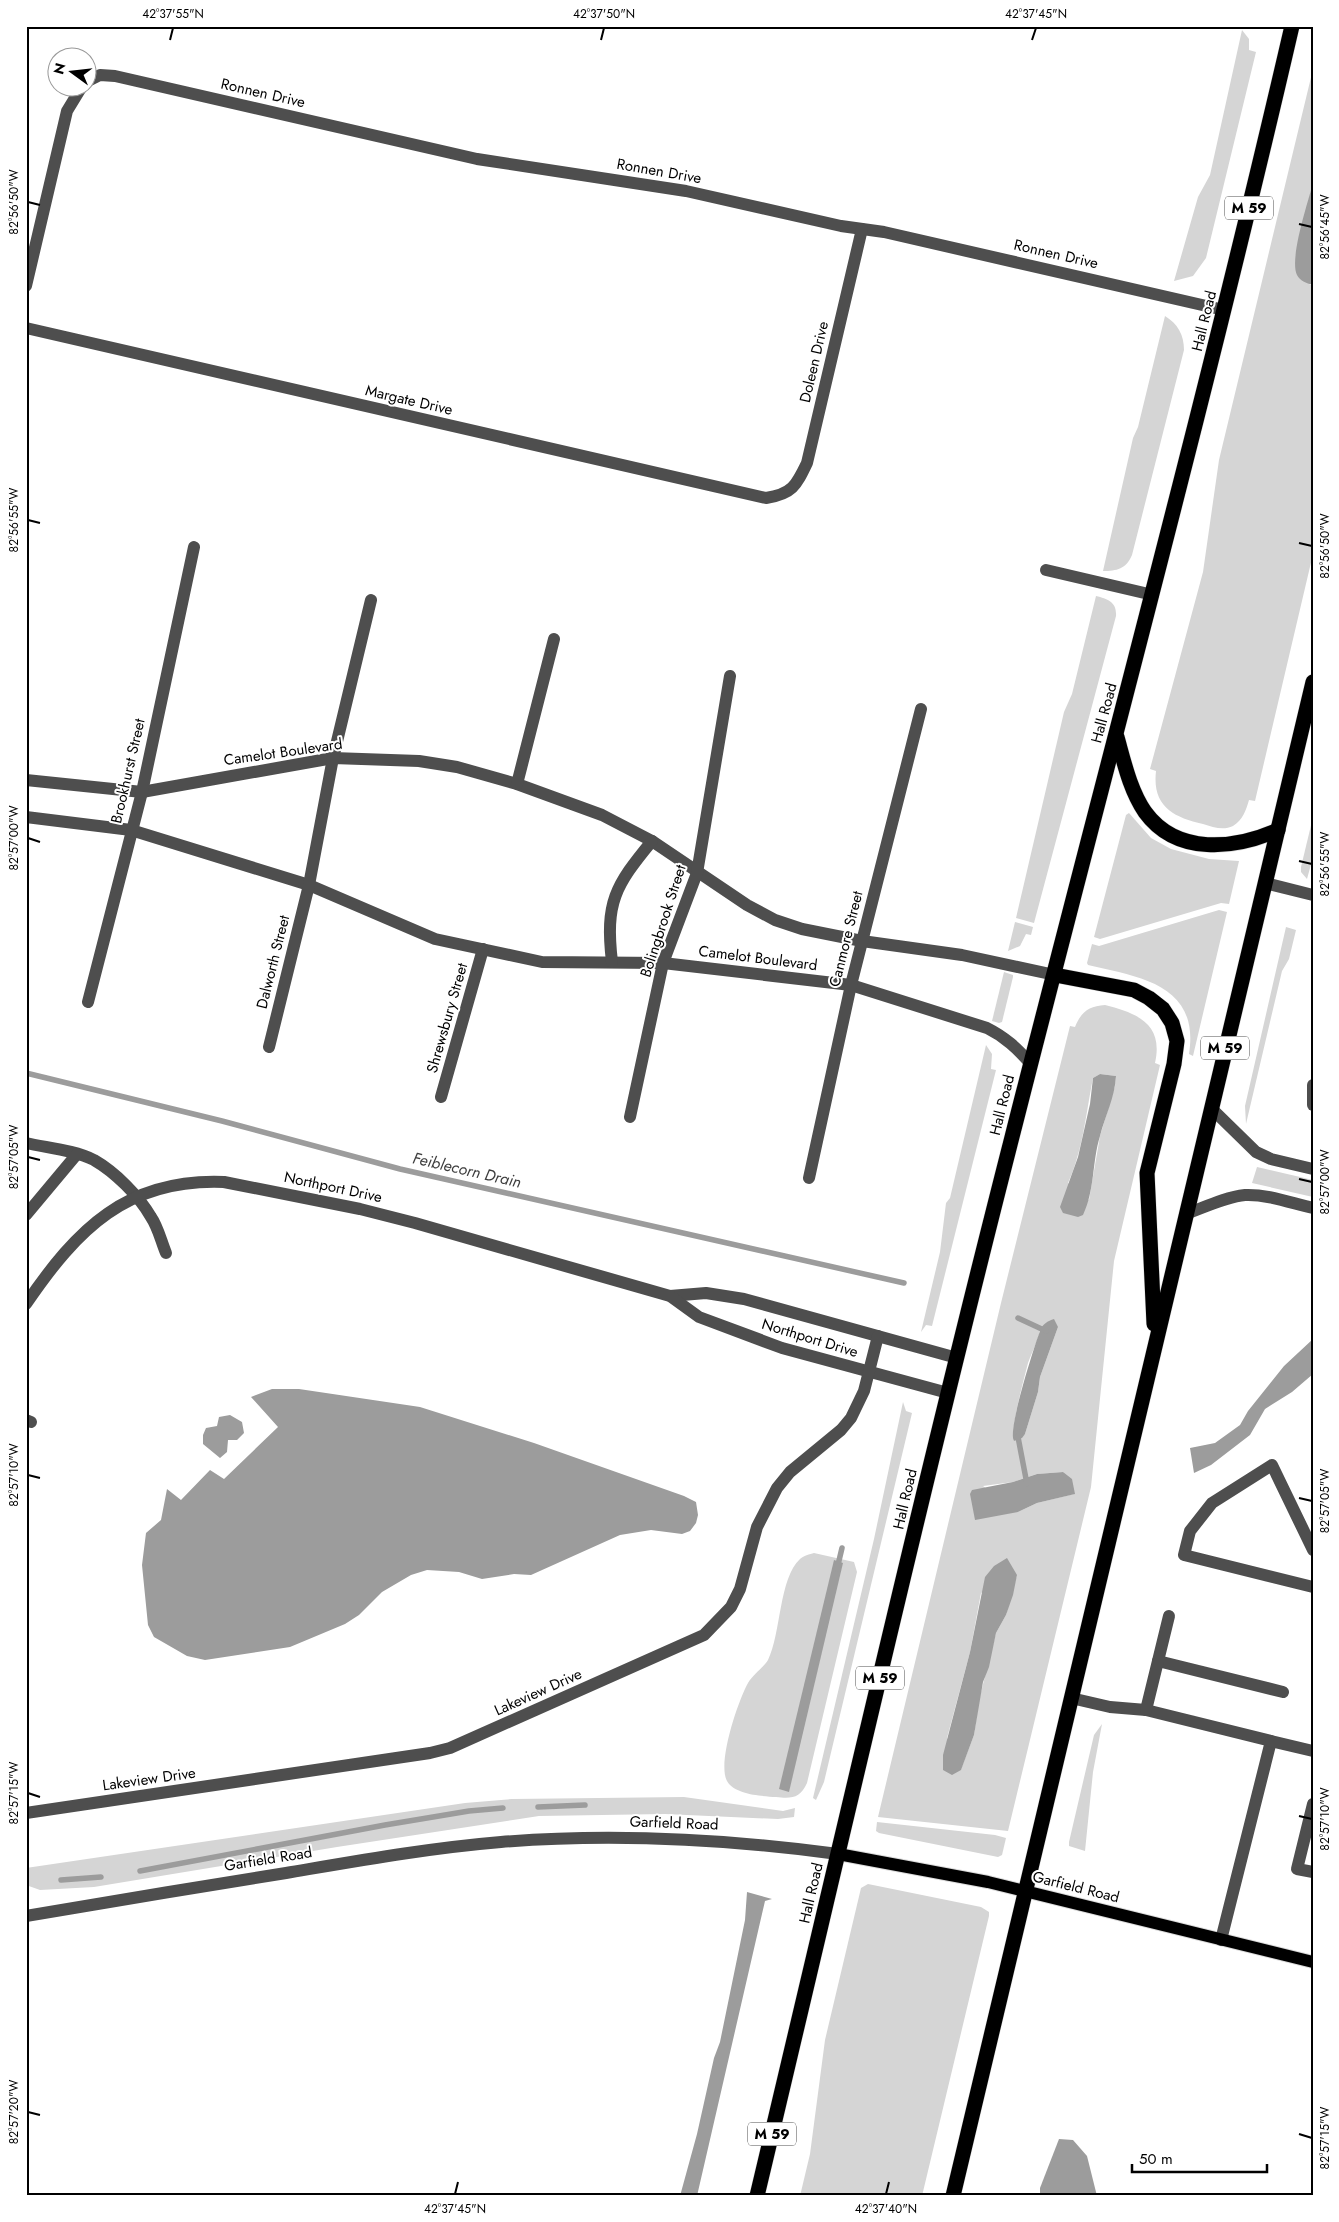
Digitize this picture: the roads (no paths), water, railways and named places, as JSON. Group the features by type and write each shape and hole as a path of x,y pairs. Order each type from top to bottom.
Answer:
{"highway":[{"name":"Hall Road","path":"757,2196 948,1393 1153,595 1292,26"},
{"name":"M 59","path":"953,2196 1313,682"},
{"path":"1116,735 1131,784 1140,802 1156,824 1174,836 1216,846 1257,839 1278,830"},
{"path":"1055,975 1134,990 1150,998 1163,1009 1172,1023 1177,1041 1174,1064 1147,1173 1155,1340"}],"main road":[{"name":"Garfield Road","path":"838,1854 909,1866 1025,1891 1313,1962"}],"street":[{"name":"Ronnen Drive","path":"98,76 116,76 477,159 686,191 884,232 1224,310"},
{"path":"26,286 67,111 73,98"},
{"name":"Doleen Drive","path":"784,495 798,482 807,463 862,228"},
{"name":"Margate Drive","path":"26,328 747,495 766,498 784,495"},
{"name":"Brookhurst Street","path":"88,1002 142,792 194,547"},
{"path":"1046,570 1153,595"},
{"path":"309,885 333,758 371,600"},
{"path":"517,784 554,639"},
{"name":"Bolingbrook Street","path":"630,1117 663,963 697,873 730,676"},
{"name":"Canmore Street","path":"809,1178 851,985 921,709"},
{"name":"Camelot Boulevard","path":"26,780 142,792 333,758 419,761 457,767 517,784 602,815 652,842 697,873 775,920 802,929 862,941 962,955 1055,975"},
{"name":"Camelot Boulevard","path":"26,817 131,830 309,885 435,939 542,962 663,963 851,985 987,1028 1016,1047 1031,1064"},
{"path":"612,962 609,934 610,913 615,892 626,872 652,842"},
{"path":"1265,883 1313,895"},
{"name":"Dalworth Street","path":"269,1047 309,885"},
{"name":"Shrewsbury Street","path":"441,1097 484,949"},
{"path":"1313,1085 1311,1092 1313,1105"},
{"path":"1211,1108 1256,1152 1271,1159 1313,1169"},
{"path":"26,1143 77,1154 93,1160 108,1170 136,1197 152,1217 166,1253"},
{"path":"26,1215 77,1154"},
{"name":"Northport Drive","path":"26,1304 66,1250 106,1213 136,1197 166,1187 207,1181 241,1184 416,1223 670,1296 699,1317 745,1335 869,1373 948,1393"},
{"path":"1186,1214 1229,1198 1245,1195 1259,1196 1313,1208"},
{"name":"Northport Drive","path":"670,1296 706,1293 744,1299 958,1358"},
{"name":"Lakeview Drive","path":"26,1813 430,1753 450,1748 704,1635 719,1622 731,1607 740,1589 757,1527 778,1488 790,1472 836,1434 851,1418 858,1405 869,1373 878,1336"},
{"path":"1313,1550 1272,1465 1212,1503 1190,1531 1184,1555 1313,1587"},
{"path":"1146,1710 1169,1616"},
{"path":"1158,1661 1284,1692"},
{"path":"1072,1698 1110,1707 1146,1710 1313,1751"},
{"path":"1221,1940 1272,1741"},
{"path":"1313,1804 1297,1868 1313,1872"},
{"name":"Garfield Road","path":"26,1916 402,1854 501,1842 579,1839 679,1839 724,1841 838,1854"}],"waterway":[{"name":"Feiblecorn Drain","path":"26,1073 222,1121 400,1169 904,1283"},
{"name":"Feiblecorn Drain","path":"1018,1318 1046,1331"},
{"name":"Feiblecorn Drain","path":"1020,1432 1018,1437 1027,1484"},
{"path":"837,1569 842,1548"},
{"path":"538,1807 585,1805"},
{"path":"140,1871 385,1825 469,1811 503,1808"},
{"path":"61,1880 101,1877"}]}
